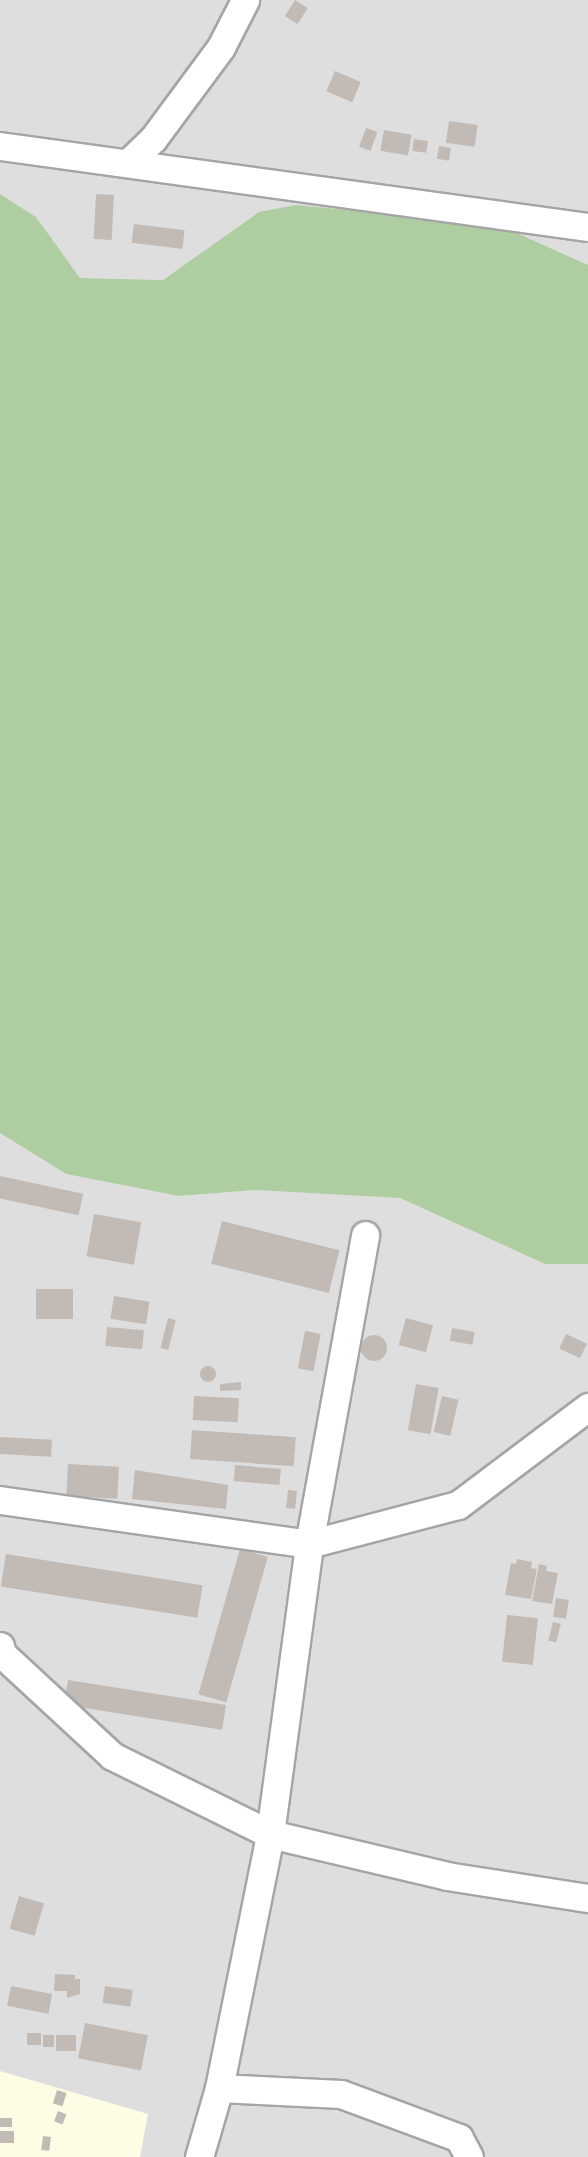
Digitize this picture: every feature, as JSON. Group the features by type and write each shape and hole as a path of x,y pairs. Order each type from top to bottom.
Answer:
{"street":[{"path":"129,164 153,139 221,47 245,0"},
{"path":"0,146 588,227"},
{"path":"198,2157 219,2088 270,1834 309,1544 365,1235"},
{"path":"0,1500 309,1544 458,1505 588,1407"},
{"path":"0,1646 2,1654 112,1756 270,1834 447,1876 588,1898"},
{"path":"219,2088 341,2094 459,2138 469,2157"}],"shaded area":[{"path":"0,0 588,0 588,265 499,225 259,212 163,280 80,278 36,217 0,194"},
{"path":"0,1133 66,1174 179,1196 255,1190 400,1198 545,1264 588,1264 588,2157 0,2157"},
{"path":"0,2071 148,2114 140,2157 0,2157"}],"green space":[{"path":"0,194 36,217 80,278 163,280 259,212 296,205 499,225 588,265 588,1264 545,1264 400,1198 255,1190 179,1196 66,1174 0,1133"}],"building":[{"path":"295,0 308,8 298,24 285,16"},
{"path":"335,71 361,82 352,102 326,91"},
{"path":"449,121 478,125 475,147 446,143"},
{"path":"366,128 377,132 370,151 359,147"},
{"path":"384,130 412,135 408,156 380,151"},
{"path":"414,139 428,141 426,153 412,151"},
{"path":"439,146 451,148 449,161 437,159"},
{"path":"96,194 114,195 112,240 94,239"},
{"path":"134,224 185,230 182,249 132,243"},
{"path":"0,1176 83,1194 79,1215 0,1198"},
{"path":"94,1214 141,1222 134,1265 87,1256"},
{"path":"222,1221 339,1250 329,1293 211,1264"},
{"path":"36,1289 73,1289 73,1319 36,1319"},
{"path":"114,1296 150,1302 146,1324 110,1319"},
{"path":"168,1318 176,1320 168,1350 161,1348"},
{"path":"406,1318 433,1325 426,1352 399,1345"},
{"path":"107,1327 144,1330 142,1349 105,1346"},
{"path":"452,1328 475,1332 472,1345 450,1341"},
{"path":"305,1331 321,1334 313,1371 298,1368"},
{"path":"566,1334 587,1344 580,1358 559,1349"},
{"path":"374,1335 383,1339 387,1348 383,1357 374,1361 365,1357 361,1348 365,1339"},
{"path":"205,1366 211,1366 216,1374 214,1380 205,1382 200,1377 200,1371"},
{"path":"241,1382 241,1390 220,1391 220,1384"},
{"path":"416,1384 439,1388 430,1434 408,1430"},
{"path":"194,1396 239,1398 238,1422 193,1420"},
{"path":"442,1396 459,1400 450,1436 434,1432"},
{"path":"192,1430 296,1437 294,1466 190,1459"},
{"path":"0,1437 52,1440 51,1457 0,1454"},
{"path":"68,1464 119,1467 117,1499 66,1496"},
{"path":"235,1465 281,1469 279,1485 234,1481"},
{"path":"135,1470 228,1485 226,1509 132,1499"},
{"path":"288,1490 297,1491 295,1509 286,1508"},
{"path":"240,1549 268,1557 226,1702 198,1694"},
{"path":"6,1554 203,1585 197,1618 1,1587"},
{"path":"517,1559 532,1562 531,1568 537,1569 531,1599 505,1595 511,1563 516,1564"},
{"path":"539,1564 547,1566 546,1571 558,1573 552,1604 532,1601"},
{"path":"556,1598 569,1600 566,1619 553,1617"},
{"path":"507,1615 538,1618 533,1665 502,1662"},
{"path":"553,1622 561,1624 556,1642 548,1640"},
{"path":"68,1680 226,1705 222,1730 64,1705"},
{"path":"19,1896 44,1903 35,1936 10,1929"},
{"path":"55,1974 75,1975 75,1979 80,1979 80,1994 67,1998 67,1991 54,1991"},
{"path":"11,1986 52,1994 48,2014 7,2006"},
{"path":"105,1986 133,1990 130,2007 103,2003"},
{"path":"85,2023 148,2035 141,2071 78,2058"},
{"path":"27,2033 41,2033 41,2045 27,2045"},
{"path":"43,2035 54,2035 54,2047 43,2047"},
{"path":"56,2035 76,2035 76,2051 56,2051"},
{"path":"57,2090 67,2093 62,2106 53,2103"},
{"path":"58,2111 66,2114 62,2124 54,2121"},
{"path":"0,2118 12,2118 12,2127 0,2127"},
{"path":"0,2131 14,2131 14,2143 0,2143"},
{"path":"43,2136 51,2137 49,2151 41,2150"}]}
